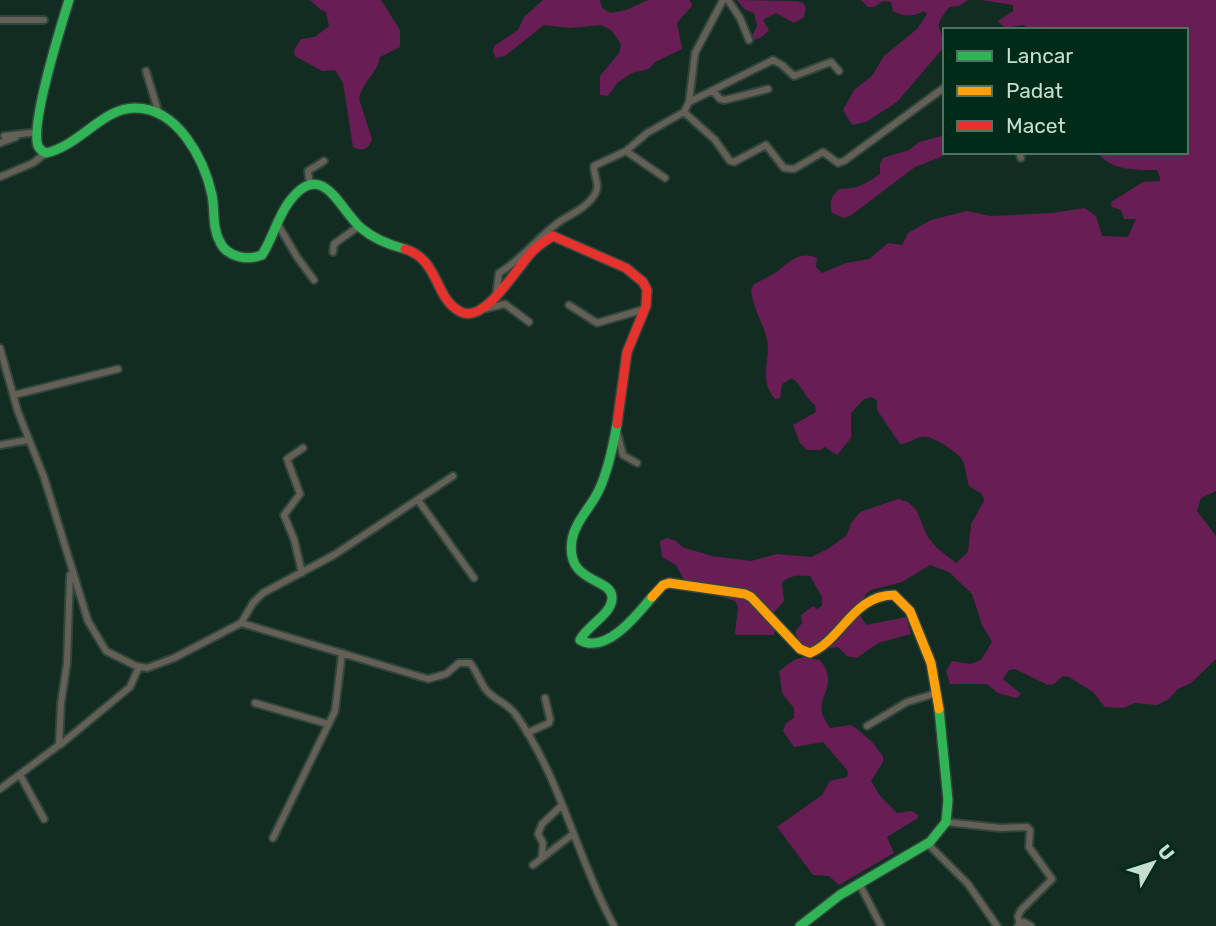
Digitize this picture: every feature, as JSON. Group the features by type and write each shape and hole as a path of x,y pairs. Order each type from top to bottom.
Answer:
{"street":[{"path":"46,153 40,150 38,132 47,82 69,0"},
{"path":"496,295 499,273 512,265 541,237 577,212 593,196 597,187 594,166 626,151 648,133 684,112 689,102 695,53 725,0 740,18 749,40"},
{"path":"0,20 44,20"},
{"path":"689,102 773,60 794,76 831,62 839,71"},
{"path":"146,72 159,114"},
{"path":"684,112 719,144 730,162 766,145 789,170 823,152 838,163 844,161 943,88"},
{"path":"713,91 720,99 725,100 768,89"},
{"path":"0,177 33,163 46,153 66,148 121,109 136,108 159,114 170,121 186,139 203,165 212,196 218,239 230,254 256,259 262,256 288,202 310,185 321,184 329,188 359,226 374,238 422,256 455,309 469,314 505,304 529,322"},
{"path":"2,139 38,132"},
{"path":"626,151 665,178"},
{"path":"310,185 308,171 324,161"},
{"path":"277,223 314,279"},
{"path":"333,252 334,244 359,226"},
{"path":"482,310 535,248 553,236 607,258 637,277 647,289 645,309 628,345 613,447 600,488 571,541 570,555 578,571 587,579 605,586 612,599 608,608 584,630 580,640 584,645 589,647 612,636 627,624 663,585 670,583 745,594 751,597 800,649 810,653 821,648 852,613 882,595 894,595 905,604 914,618 931,663 937,693 948,800 946,822 928,844 859,883 818,910 800,926"},
{"path":"569,305 597,323 645,309"},
{"path":"1,353 28,440 44,477 88,621 106,651 139,667 147,668 174,659 241,623 253,603 263,593 334,555 453,476"},
{"path":"14,395 118,369"},
{"path":"616,427 623,455 637,463"},
{"path":"0,445 28,440"},
{"path":"302,573 294,539 284,515 300,494 287,459 303,448"},
{"path":"418,500 474,578"},
{"path":"58,746 67,663 71,569"},
{"path":"241,623 428,679 446,674 459,663 470,663 488,692 511,708 527,733 562,806 587,872 614,926"},
{"path":"273,838 335,711 342,653"},
{"path":"0,789 126,692 134,682 139,667"},
{"path":"867,726 907,702 937,693"},
{"path":"527,733 549,723 545,698"},
{"path":"255,703 328,724"},
{"path":"20,775 44,819"},
{"path":"542,856 543,844 538,834 542,824 562,806"},
{"path":"946,822 1000,828 1027,827 1030,830 1029,848 1052,879 1018,916 1019,925 1027,923 1031,926"},
{"path":"533,865 573,834"},
{"path":"928,844 968,884 997,926"},
{"path":"859,883 881,926"}],"shaded area":[{"path":"310,0 381,0 400,30 400,47 380,57 359,99 372,139 365,149 353,147 343,83 335,70 322,71 295,56 294,50 301,39 315,37 329,26 326,12"},
{"path":"543,0 600,0 602,8 611,13 626,10 648,0 690,0 692,6 677,23 682,49 655,62 649,69 632,73 617,83 608,96 600,95 600,76 619,53 621,44 611,30 601,25 570,28 544,25 505,56 496,58 494,46 518,30 524,17"},
{"path":"737,0 797,1 803,3 806,8 804,17 794,23 776,13 763,20 769,30 754,40 751,38 757,26 754,13 744,9"},
{"path":"861,0 968,0 959,6 949,7 943,15 939,28 943,48 897,102 866,122 852,125 843,110 854,90 872,76 884,56 917,29 927,14 924,11 905,15 893,11 891,2 883,1 874,7 868,7"},
{"path":"981,0 1216,0 1216,491 1201,498 1197,511 1216,536 1216,659 1191,683 1157,705 1135,703 1124,708 1105,707 1093,692 1069,677 1063,676 1054,684 1048,685 1015,669 1009,670 1003,679 1021,694 1016,698 998,693 987,684 950,684 946,671 952,661 970,664 981,660 992,642 982,625 972,594 949,572 930,565 902,582 871,590 866,594 861,603 860,615 866,625 906,617 911,634 878,643 857,658 847,656 838,647 827,649 815,656 799,640 795,632 802,623 801,615 813,606 817,609 822,606 822,597 810,576 791,577 782,583 784,601 768,619 775,627 774,635 737,635 738,607 735,601 708,593 683,578 676,565 662,557 660,541 667,538 682,547 712,556 751,561 777,554 811,557 847,535 851,523 860,512 898,499 908,502 917,511 927,536 956,563 968,552 971,524 984,501 982,494 969,486 963,461 948,447 931,438 922,437 900,444 877,410 877,401 872,397 864,399 851,413 851,438 837,455 825,447 820,450 807,450 800,443 793,425 816,412 815,405 792,378 782,384 780,398 775,399 770,392 766,377 767,339 751,290 754,284 800,256 817,258 816,267 822,273 846,263 869,259 888,243 902,245 908,233 931,220 967,211 990,216 1052,213 1085,208 1096,216 1102,236 1128,237 1136,219 1124,219 1121,210 1112,207 1111,202 1143,182 1160,181 1160,177 1157,170 1116,166 1100,154 1188,154 1188,28 1029,28 1023,25 1005,28 998,21 1013,11 1013,5"},
{"path":"943,136 943,154 947,154 915,167 850,216 844,218 832,213 832,197 839,189 870,181 880,174 883,158 909,150 919,142"},
{"path":"804,657 820,660 828,676 822,713 830,728 850,725 872,742 883,756 883,762 871,781 880,796 897,813 912,811 918,815 918,818 887,837 894,853 839,885 829,876 813,875 777,827 822,795 830,781 847,777 848,771 823,742 794,747 783,731 786,723 794,718 794,708 782,693 779,671 794,660"}],"traffic: fast":[{"path":"69,0 38,118 38,146 41,150 46,153 59,149 112,114 135,108 150,110 176,126 187,138 203,166 212,195 217,237 223,247 232,254 244,257 262,255 289,202 301,189 311,184 320,185 329,191 366,232 405,249"},
{"path":"617,424 602,484 576,527 572,540 575,565 610,591 612,597 608,609 580,640 590,643 610,638 652,597"},
{"path":"800,926 840,895 930,842 946,822 948,800 939,709"}],"traffic: slow":[{"path":"652,597 663,585 669,583 745,594 751,597 800,649 810,653 821,647 868,602 894,595 910,611 931,663 939,709"}],"traffic: jam":[{"path":"405,249 425,262 446,298 461,312 480,310 490,302 534,250 553,236 626,268 643,282 647,290 646,306 627,352 617,424"}]}
